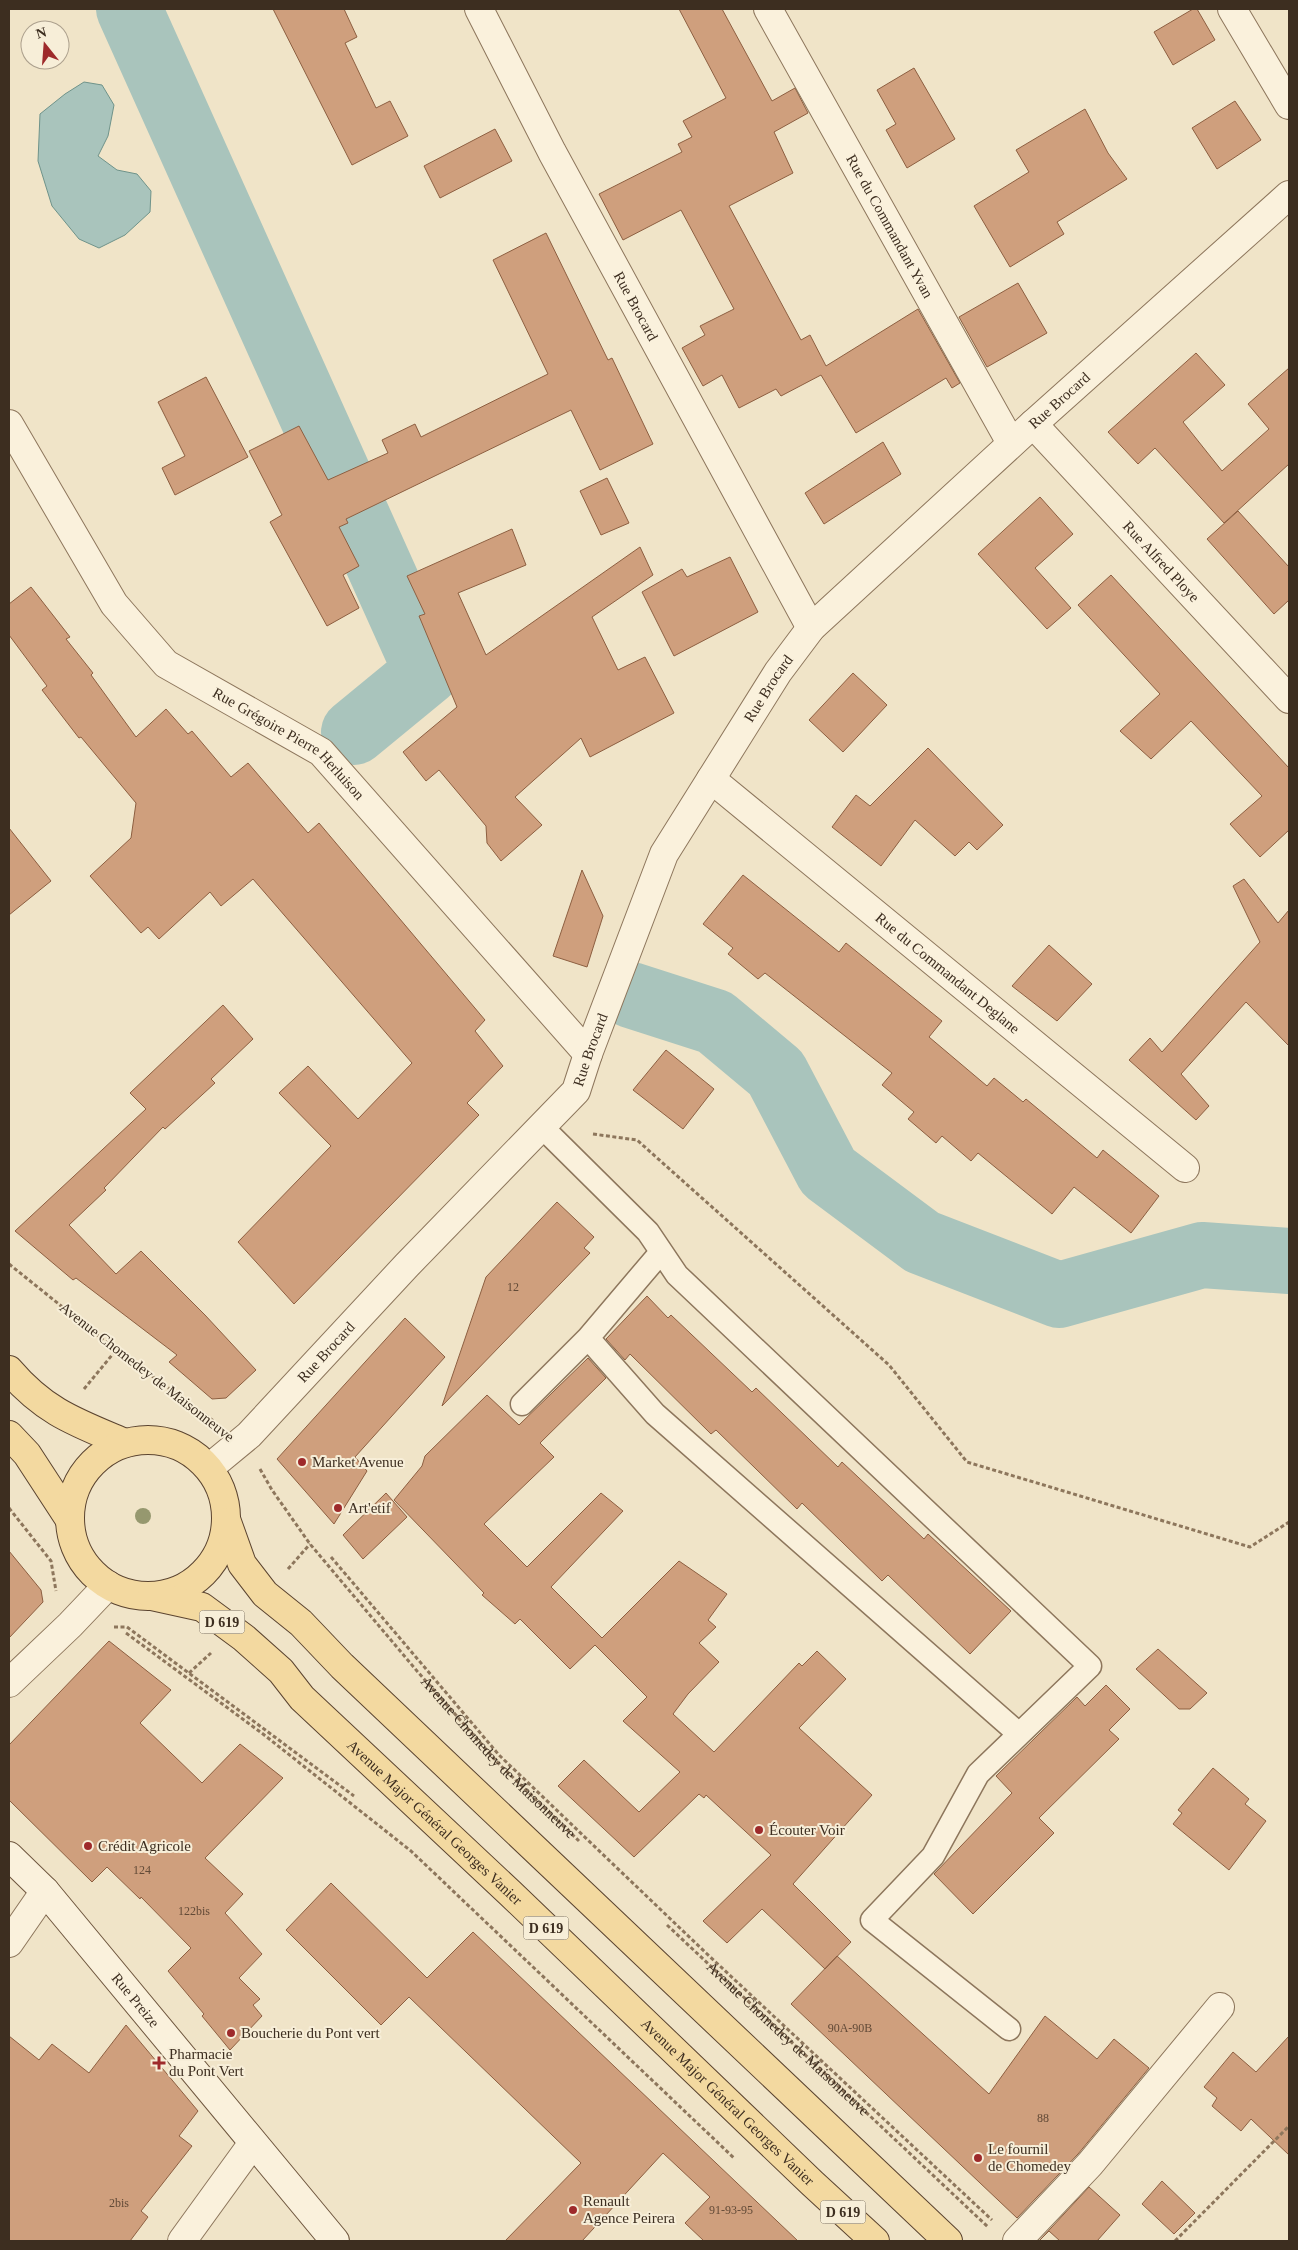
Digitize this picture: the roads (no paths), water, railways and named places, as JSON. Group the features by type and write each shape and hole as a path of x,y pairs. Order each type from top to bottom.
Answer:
{"main road":[{"path":"9,1370 28,1392 62,1416 125,1443"},
{"path":"9,1435 27,1454 70,1520"},
{"path":"148,1440 171,1442 192,1453 209,1468 219,1484 226,1502 227,1522 222,1544 212,1565 195,1581 175,1592 152,1596 129,1594 108,1585 88,1568 75,1546 70,1520 71,1503 76,1487 84,1473 102,1455 125,1443 148,1440"},
{"path":"227,1522 242,1564 265,1594 301,1623 342,1666 690,1994 948,2241"},
{"name":"Avenue Major Général Georges Vanier","path":"152,1596 202,1607 244,1638 274,1664 302,1698 510,1893 812,2184 875,2241"}],"street":[{"name":"Rue Brocard","path":"479,9 552,152 811,628"},
{"name":"Rue du Commandant Yvan","path":"768,9 1012,444"},
{"path":"1232,9 1289,105"},
{"name":"Rue Brocard","path":"209,1468 240,1443 407,1265 576,1090 664,854 778,672 811,628 1033,424 1289,195"},
{"name":"Rue Grégoire Pierre Herluison","path":"9,424 114,604 166,664 321,752 588,1054"},
{"name":"Rue Alfred Ploye","path":"1033,424 1289,699"},
{"name":"Rue du Commandant Deglane","path":"711,779 1185,1168"},
{"path":"9,1683 70,1625 108,1585"},
{"name":"Rue Preize","path":"9,1856 45,1890 335,2241"},
{"path":"9,1943 45,1890"},
{"path":"1017,2241 1090,2164 1220,2007"},
{"path":"182,2241 253,2143"}],"lane":[{"path":"541,1126 648,1232 677,1276 1090,1666 978,1774 933,1856 872,1920 1008,2029"},
{"path":"522,1404 588,1338 661,1252"},
{"path":"588,1338 655,1414 1019,1734"}],"water":[{"path":"84,82 102,85 114,105 108,136 98,156 117,170 137,174 151,191 150,212 125,235 99,248 79,239 52,206 38,161 40,114"}],"waterway":[{"path":"129,9 427,672 354,732"},
{"path":"631,995 715,1022 776,1073 828,1172 922,1242 1059,1295 1202,1255 1289,1261"}],"place":[{"name":"Market Avenue","path":"302,1462"},
{"name":"Art'etif","path":"338,1508"},
{"name":"Écouter Voir","path":"759,1830"},
{"name":"Crédit Agricole","path":"88,1846"},
{"name":"Boucherie du Pont vert","path":"231,2033"},
{"name":"Pharmacie du Pont Vert","path":"159,2063"},
{"name":"Le fournil de Chomedey","path":"978,2158"},
{"name":"Renault Agence Peirera","path":"573,2210"}]}
